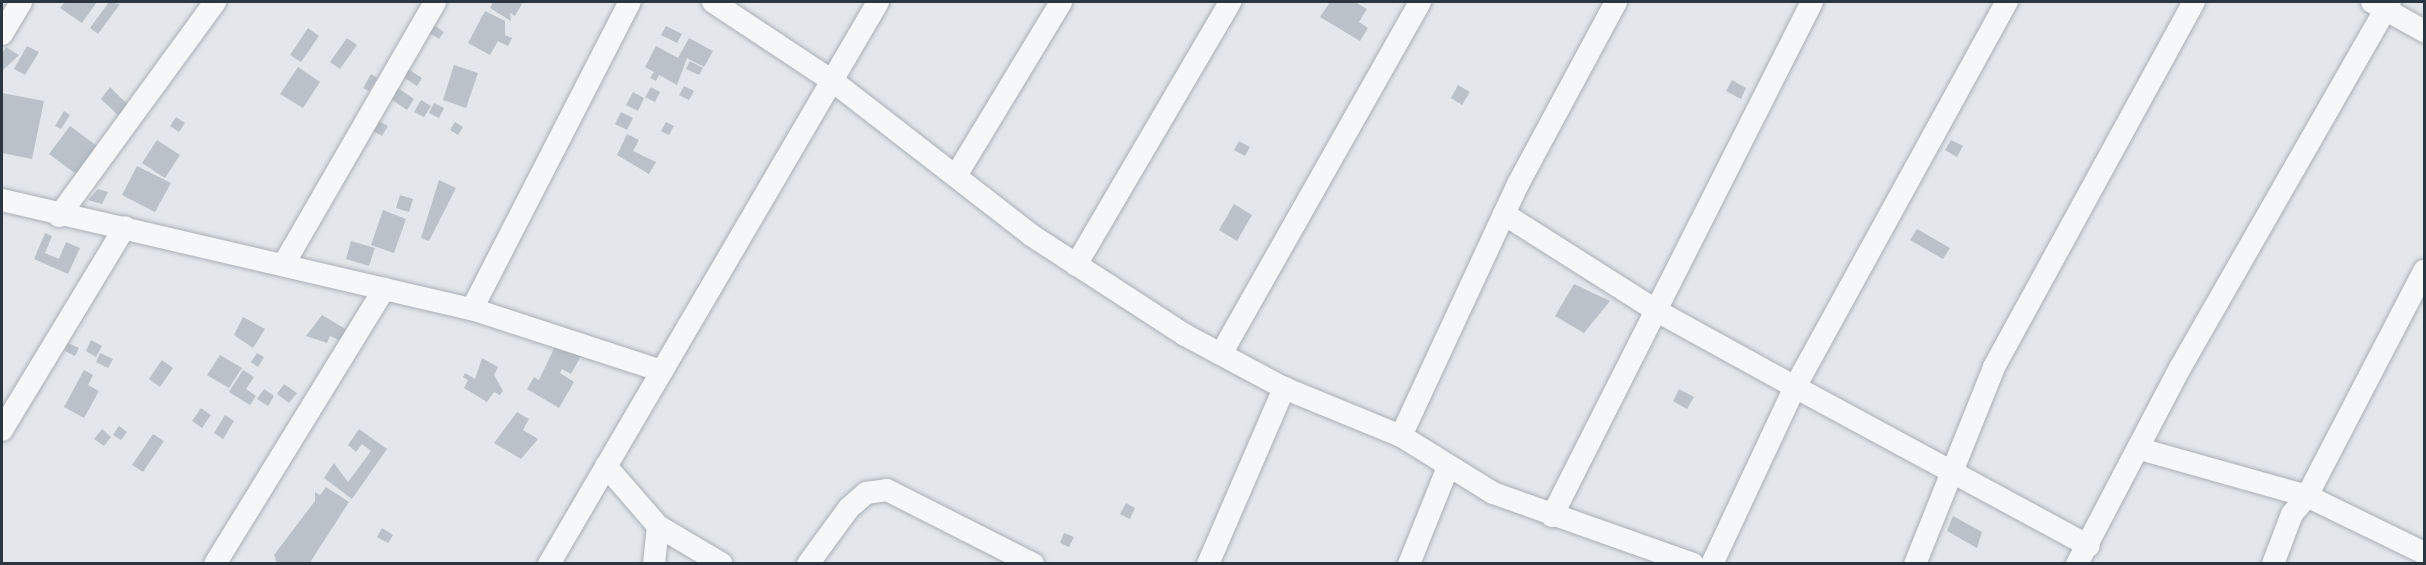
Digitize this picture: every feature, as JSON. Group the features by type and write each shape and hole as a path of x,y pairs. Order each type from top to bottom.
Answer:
{"street":[{"path":"2,33 21,2"},
{"path":"59,216 215,2"},
{"path":"285,262 435,2"},
{"path":"471,309 630,2"},
{"path":"713,2 834,82 1076,265 1221,354 1284,388 1401,436 1493,493 1552,516 1693,564"},
{"path":"549,564 834,82 878,2"},
{"path":"957,174 1061,2"},
{"path":"1076,265 1230,2"},
{"path":"1221,354 1420,2"},
{"path":"1401,436 1503,214 1616,2"},
{"path":"1552,516 1812,2"},
{"path":"1712,564 1795,387 2007,2"},
{"path":"1915,564 1949,470 1994,367 2194,2"},
{"path":"1503,214 1655,310 1949,470 2083,555 2383,4 2424,31"},
{"path":"2,200 59,216 285,262 384,289 471,309 662,371"},
{"path":"2,430 125,228"},
{"path":"2273,564 2292,514 2307,496 2424,272"},
{"path":"215,564 384,289"},
{"path":"1208,564 1284,388"},
{"path":"2140,448 2307,496 2424,553"},
{"path":"606,466 658,526 722,564"},
{"path":"1409,564 1448,467"},
{"path":"808,564 849,508 866,493 887,490 1033,564"},
{"path":"654,564 658,526"}],"building":[{"path":"65,2 97,2 82,23 60,8"},
{"path":"109,2 120,4 98,34 90,28"},
{"path":"493,2 523,2 515,16 510,13 511,21 490,8"},
{"path":"1330,2 1355,2 1367,9 1359,22 1368,28 1360,41 1320,17"},
{"path":"485,11 505,21 505,35 512,38 508,46 498,41 490,55 468,43"},
{"path":"434,25 444,32 439,39 429,33"},
{"path":"666,26 682,34 677,43 661,35"},
{"path":"308,28 319,36 301,62 290,55"},
{"path":"347,38 357,45 340,69 330,62"},
{"path":"689,38 713,51 704,67 687,58 677,85 659,75 656,81 650,78 654,72 645,67 656,46 678,58"},
{"path":"27,46 39,52 25,75 14,69"},
{"path":"6,47 19,55 3,70 2,54"},
{"path":"690,61 703,68 699,75 686,69"},
{"path":"454,65 478,73 466,108 443,100"},
{"path":"298,67 320,82 303,108 280,94"},
{"path":"408,69 422,78 417,86 403,77"},
{"path":"371,74 377,78 369,91 363,88"},
{"path":"1732,80 1746,88 1741,99 1726,91"},
{"path":"1458,85 1470,92 1462,105 1451,98"},
{"path":"684,86 694,91 689,100 679,95"},
{"path":"110,87 128,105 119,116 101,99"},
{"path":"651,87 660,92 655,102 645,97"},
{"path":"398,88 414,99 407,110 391,99"},
{"path":"633,92 644,98 638,111 626,105"},
{"path":"2,93 44,101 32,159 2,153"},
{"path":"421,100 431,106 424,117 414,112"},
{"path":"434,103 444,108 439,118 429,113"},
{"path":"64,111 70,115 61,129 55,126"},
{"path":"621,112 633,118 627,130 615,124"},
{"path":"176,117 185,123 179,132 170,126"},
{"path":"379,121 388,126 382,136 373,131"},
{"path":"455,122 463,127 458,135 450,130"},
{"path":"666,122 674,126 669,135 661,131"},
{"path":"70,126 97,146 76,174 49,154"},
{"path":"627,134 639,140 633,151 656,162 649,174 617,155"},
{"path":"157,140 180,155 165,178 142,163"},
{"path":"1951,140 1963,146 1957,157 1945,150"},
{"path":"1239,141 1250,147 1245,156 1234,150"},
{"path":"137,166 171,183 155,212 122,195"},
{"path":"439,180 456,188 429,241 421,238"},
{"path":"98,189 108,192 102,204 88,200"},
{"path":"400,195 413,199 409,212 396,208"},
{"path":"1234,204 1252,215 1237,241 1219,230"},
{"path":"383,210 406,219 394,253 371,245"},
{"path":"1917,229 1950,248 1943,259 1910,240"},
{"path":"45,233 52,236 45,253 59,259 66,242 80,248 68,274 34,259"},
{"path":"351,241 375,248 369,266 346,259"},
{"path":"1574,284 1610,301 1584,333 1555,316"},
{"path":"322,315 347,330 339,340 330,336 327,343 306,336"},
{"path":"243,317 265,329 253,348 234,335"},
{"path":"91,340 102,346 96,357 86,351"},
{"path":"558,340 582,354 571,374 562,369 560,373 574,382 559,408 527,389 534,377 539,380"},
{"path":"68,343 79,348 75,356 65,351"},
{"path":"100,353 113,359 108,368 96,362"},
{"path":"257,353 264,357 258,367 251,362"},
{"path":"220,355 242,368 229,388 207,375"},
{"path":"482,358 498,367 494,375 503,391 500,395 494,392 487,402 464,388 468,380 463,377 465,373 475,379"},
{"path":"162,360 173,368 160,387 149,379"},
{"path":"84,370 93,375 88,385 99,391 84,418 64,407"},
{"path":"243,370 254,377 246,389 256,396 250,405 229,392"},
{"path":"284,384 297,393 289,403 277,394"},
{"path":"264,389 274,396 268,406 257,399"},
{"path":"1679,389 1694,397 1687,409 1673,401"},
{"path":"201,408 211,415 202,428 192,421"},
{"path":"517,412 529,419 523,430 538,439 521,459 494,443"},
{"path":"225,415 234,421 223,439 214,433"},
{"path":"119,426 127,432 121,440 113,435"},
{"path":"102,429 111,437 104,446 94,439"},
{"path":"359,429 387,449 352,499 324,478 334,463 348,482 371,451 362,444 356,452 348,445"},
{"path":"153,434 164,441 143,472 132,465"},
{"path":"326,487 349,502 309,564 277,564 274,555 315,501 315,492 320,495"},
{"path":"1126,503 1135,508 1130,519 1120,514"},
{"path":"1953,516 1982,532 1977,548 1947,531"},
{"path":"382,528 393,535 388,543 377,537"},
{"path":"1064,533 1074,537 1069,547 1060,543"}]}
